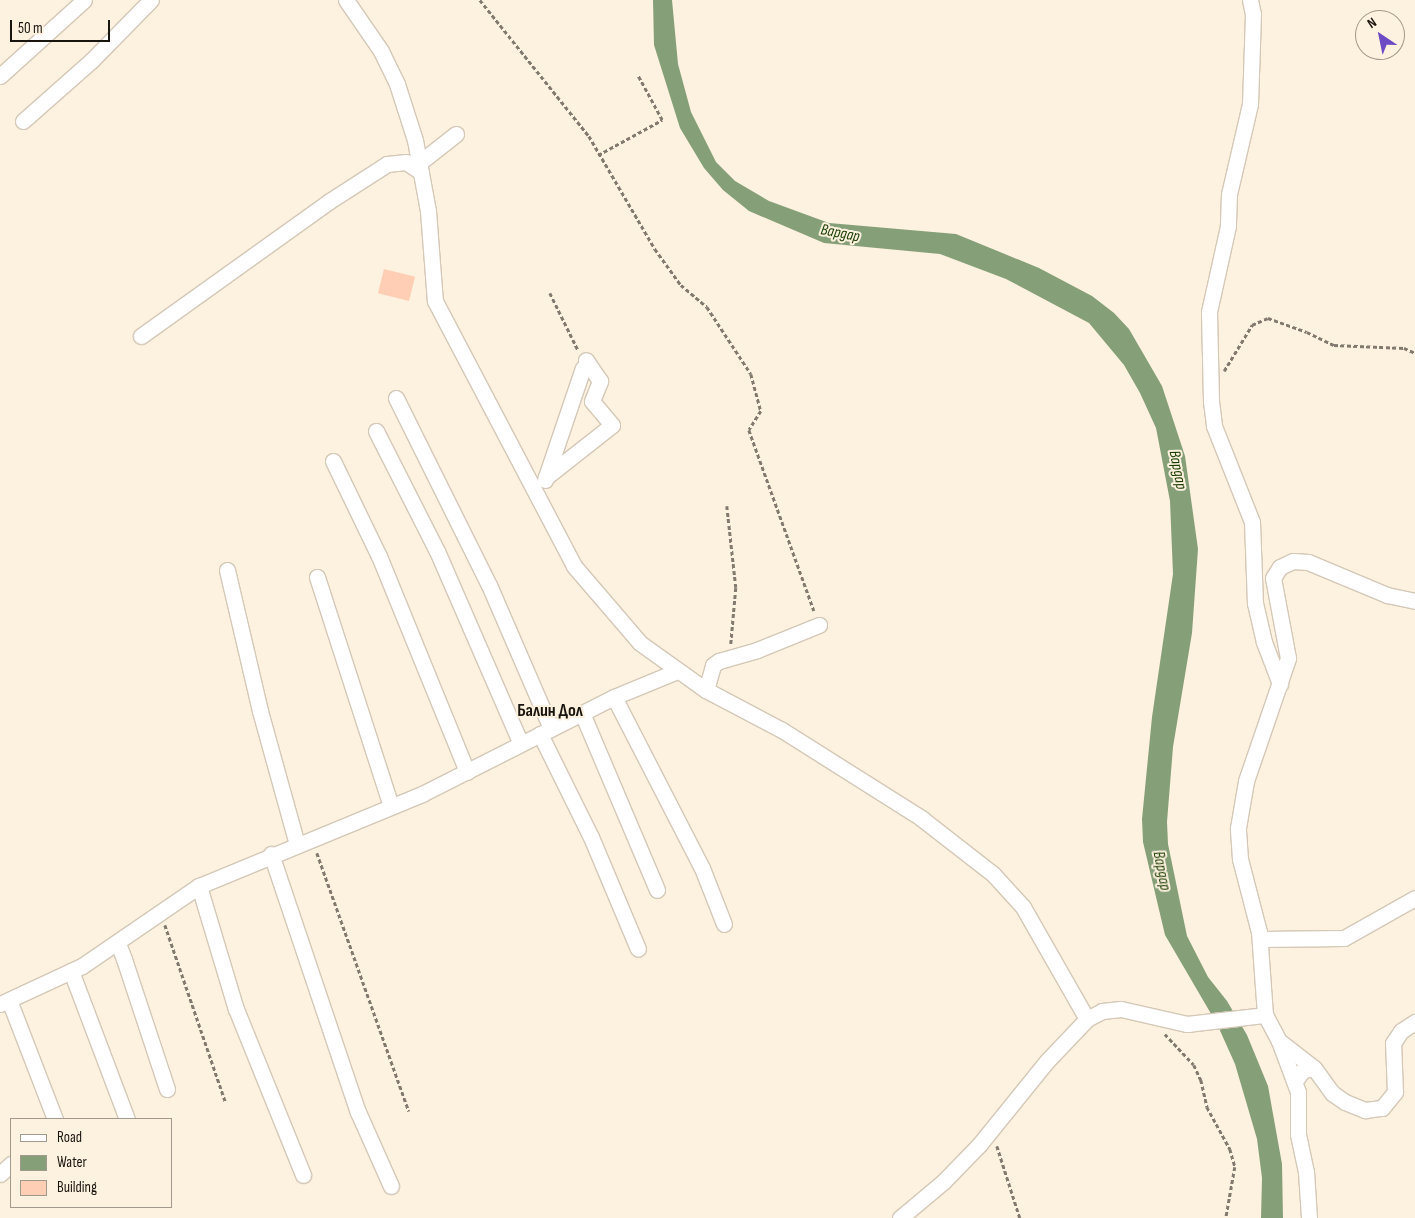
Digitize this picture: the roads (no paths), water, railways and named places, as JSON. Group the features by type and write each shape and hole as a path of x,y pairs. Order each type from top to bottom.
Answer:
{"street":[{"path":"0,76 84,0"},
{"path":"23,121 92,60 152,0"},
{"path":"346,0 381,51 397,84 420,168 428,211 435,301 574,566 640,643 677,671 706,690 782,730 921,818 993,874 1023,907 1087,1019"},
{"path":"1250,0 1253,52 1250,104 1229,194 1228,226 1209,312 1210,373 1214,426 1252,522 1255,603 1268,657 1280,684"},
{"path":"420,168 456,134"},
{"path":"141,336 328,202 387,164 406,162 420,168"},
{"path":"544,511 542,490 546,477 584,364 600,381 592,400 612,425 546,477"},
{"path":"396,398 485,576 546,731 638,949"},
{"path":"376,431 437,551 521,744"},
{"path":"333,461 379,556 467,772"},
{"path":"1309,1218 1295,1082 1279,1041 1265,1015 1260,939 1240,859 1238,828 1246,781 1288,658 1273,578 1280,567 1293,560 1308,562 1387,595 1415,601"},
{"path":"227,570 260,711 297,844"},
{"path":"317,577 391,806"},
{"path":"706,690 713,665 729,657 757,650 819,624"},
{"path":"55,1118 4,1002 71,970 115,945 157,912 199,886 271,854 391,806 467,772 582,713 677,671"},
{"path":"614,698 702,868 724,924"},
{"path":"582,713 657,890"},
{"path":"271,854 358,1112 390,1186"},
{"path":"199,886 236,1009 303,1175"},
{"path":"1260,939 1344,938 1415,898"},
{"path":"115,945 119,946 124,959 167,1089"},
{"path":"71,970 127,1118"},
{"path":"900,1218 943,1182 992,1129 1087,1019 1102,1011 1121,1009 1187,1024 1265,1015"},
{"path":"1279,1041 1314,1068 1332,1093 1345,1102 1365,1110 1382,1108 1392,1099 1396,1086 1393,1043 1401,1031 1415,1022"},
{"path":"1295,1082 1303,1070 1314,1068"},
{"path":"0,1174 10,1165"}],"water":[{"name":"Вардар","path":"653,0 672,0 678,64 691,112 716,162 735,181 769,201 829,223 956,234 1039,268 1092,296 1114,313 1129,329 1162,386 1185,456 1198,549 1192,633 1173,747 1167,822 1168,844 1187,936 1208,977 1227,1001 1247,1035 1268,1086 1282,1164 1283,1218 1261,1218 1262,1178 1257,1139 1235,1064 1217,1024 1165,935 1143,842 1142,819 1152,717 1173,574 1170,501 1156,428 1140,393 1124,365 1089,323 1006,279 940,254 824,243 749,211 723,190 704,168 680,128 654,45"}],"district":[{"name":"Балин Дол","path":"550,711"}]}
